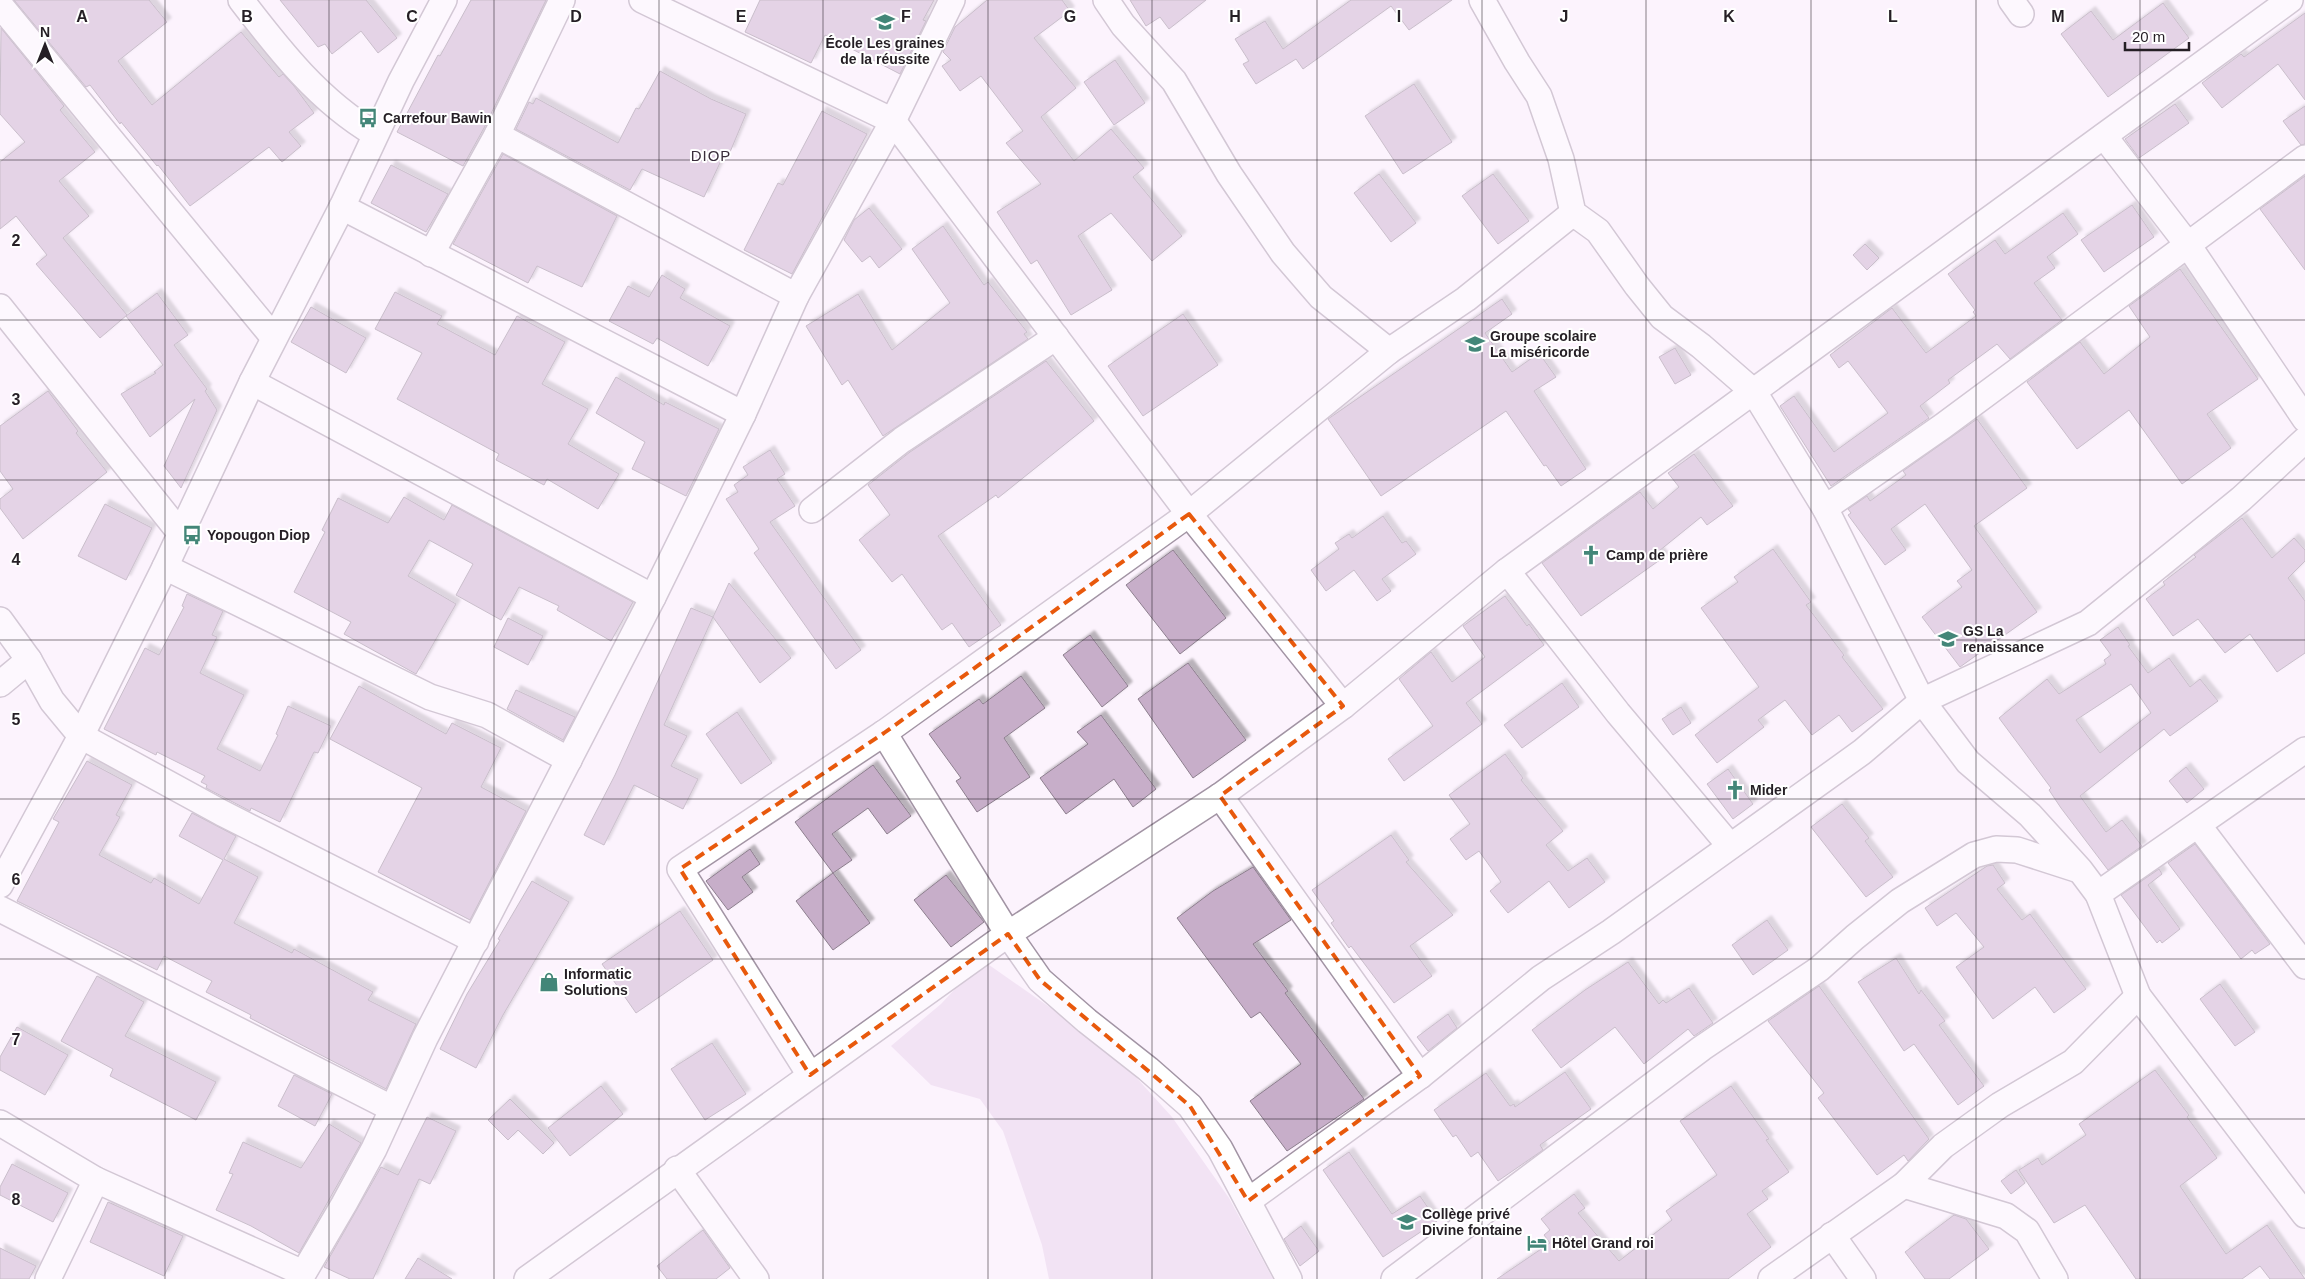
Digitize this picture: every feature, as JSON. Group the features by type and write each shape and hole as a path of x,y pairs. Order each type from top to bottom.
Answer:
{"street":[{"path":"241,0 275,45 318,92 355,122 375,134"},
{"path":"0,885 81,736 181,534 252,382 342,207 375,134 444,0"},
{"path":"431,254 497,135 562,0"},
{"path":"642,0 893,121 1189,514 1343,706"},
{"path":"0,1123 96,1180 302,1276 374,1149 391,1108 425,1038 653,597 743,414 796,296 893,121 952,0"},
{"path":"1106,0 1123,25 1174,80 1229,174 1283,254 1321,297 1389,351"},
{"path":"1482,0 1517,62 1539,96 1561,159 1573,213 1598,231 1637,286 1662,316 1701,346 1754,392 1825,508 1922,700 1968,762 2030,815 2080,870 2098,894 2138,996 2305,1215"},
{"path":"527,1279 677,1169 1008,934 1220,796 1343,706 1506,571 2290,0"},
{"path":"0,5 274,338"},
{"path":"497,135 796,296"},
{"path":"2104,136 2188,245 2305,419"},
{"path":"1825,508 1943,426 2305,158"},
{"path":"342,207 743,414"},
{"path":"810,1075 680,869 884,733 1189,514 1389,351 1466,299 1573,213"},
{"path":"0,307 181,534"},
{"path":"812,510 902,440 1056,337"},
{"path":"252,382 653,597"},
{"path":"1248,1201 1420,1076 1541,978 1611,932 1862,752 1922,700 2088,623 2241,499 2305,440"},
{"path":"165,567 430,697 487,715 569,760"},
{"path":"1506,571 1618,713 1730,846"},
{"path":"0,620 29,660 52,700 81,736 222,812 476,942"},
{"path":"0,684 29,660"},
{"path":"884,733 1008,934 1040,980 1087,1022 1148,1069 1190,1106 1220,1149 1289,1279"},
{"path":"2098,894 2305,750"},
{"path":"1220,796 1420,1076"},
{"path":"2198,824 2305,966"},
{"path":"1394,1279 1702,1048 1819,969 1855,936 1900,901 1974,855 1996,849 2018,850 2080,870"},
{"path":"0,910 391,1108"},
{"path":"1771,1279 1904,1184 1943,1146 2000,1105 2073,1062 2138,996"},
{"path":"677,1169 750,1277"},
{"path":"48,1279 96,1180"},
{"path":"1904,1184 2006,1216 2027,1231 2055,1279"},
{"path":"1832,1235 1863,1279"}],"highlighted area":[{"path":"1189,514 1343,706 1220,796 1420,1076 1248,1201 1190,1106 1040,980 1008,934 810,1075 680,869 884,733"}],"shaded area":[{"path":"982,960 1088,1034 1134,1075 1172,1117 1229,1198 1273,1279 1049,1279 1042,1245 1003,1131 980,1099 931,1085 891,1046 941,1004"}],"building":[{"path":"14,0 149,0 167,22 118,61 152,105 241,32 279,77 283,74 294,86 314,113 289,132 301,146 282,162 269,147 190,206 158,165 121,122 120,124 90,85 86,87"},
{"path":"280,0 366,0 397,38 378,53 361,31 332,54 325,44 318,47"},
{"path":"471,0 546,0 484,128 463,166 397,132 438,55 440,56"},
{"path":"760,0 934,0 923,20 926,21 900,74 825,35 811,63 745,32"},
{"path":"987,0 1062,0 1070,11 1034,38 1076,88 1041,117 1074,161 1111,129 1144,168 1133,177 1182,236 1152,261 1111,213 1078,236 1112,290 1071,315 1037,260 1031,264 997,212 1041,184 1006,143 1023,131 981,76 960,91 942,66 951,60 943,52 955,27"},
{"path":"1130,0 1206,0 1169,29 1160,17 1146,26"},
{"path":"1351,0 1452,0 1409,30 1391,6 1303,69 1296,59 1256,84 1243,64 1249,61 1235,39 1265,21 1283,49"},
{"path":"2163,3 2189,38 2108,97 2061,34 2091,11 2113,40"},
{"path":"2305,13 2305,100 2278,64 2222,108 2202,83 2241,54 2244,57"},
{"path":"1,28 64,106 60,110 95,152 59,181 89,216 63,238 127,315 100,338 36,264 47,255 16,216 0,229 0,162 25,142 0,114"},
{"path":"1115,60 1145,103 1114,125 1084,82"},
{"path":"660,71 711,99 746,114 730,152 726,150 704,197 642,169 630,190 516,129 529,102 533,104 536,98 618,143 636,108 639,109"},
{"path":"1414,84 1452,142 1403,174 1365,116"},
{"path":"2175,104 2189,123 2139,158 2125,139"},
{"path":"2305,106 2305,144 2301,145 2283,121"},
{"path":"822,111 867,134 792,274 744,250 778,183 783,185"},
{"path":"503,154 617,216 582,287 537,266 528,283 453,244"},
{"path":"391,165 448,194 426,232 371,203"},
{"path":"1379,174 1416,223 1391,242 1354,193"},
{"path":"1493,174 1529,221 1498,244 1462,196"},
{"path":"2305,176 2305,270 2260,209"},
{"path":"2132,205 2154,237 2104,272 2081,240"},
{"path":"869,208 902,249 879,268 870,256 862,262 844,240 854,220"},
{"path":"2063,213 2078,234 2047,257 2055,268 2034,283 2062,320 2010,359 1997,344 1948,380 1950,383 1920,406 1929,418 1831,486 1780,406 1794,396 1834,452 1888,413 1848,361 1839,368 1830,355 1892,308 1926,353 1976,316 1973,312 1975,310 1948,274 1995,240 2005,254"},
{"path":"943,226 984,285 988,282 1027,332 1024,334 1028,339 883,436 848,380 842,385 806,326 858,294 892,350 950,303 912,249"},
{"path":"1865,244 1879,258 1867,270 1853,255"},
{"path":"2180,269 2258,379 2207,414 2231,448 2182,484 2129,410 2077,449 2027,382 2080,342 2104,374 2150,337 2129,306"},
{"path":"662,275 685,289 680,298 730,326 708,366 657,338 653,344 609,321 628,286 649,297"},
{"path":"395,292 442,316 437,324 495,355 517,316 565,342 542,384 588,409 568,444 619,474 598,509 547,479 544,485 496,460 499,454 397,399 422,353 375,329"},
{"path":"157,293 188,335 174,345 207,389 205,391 217,410 181,488 164,466 195,399 150,437 121,394 156,373 154,372 163,365 126,316"},
{"path":"1502,299 1512,314 1485,333 1512,372 1539,353 1556,377 1534,391 1586,469 1561,486 1546,465 1544,466 1506,411 1381,496 1328,419"},
{"path":"311,307 366,338 346,373 291,342"},
{"path":"1183,314 1218,365 1143,416 1108,366"},
{"path":"1675,348 1691,375 1675,384 1659,357"},
{"path":"1046,361 1094,421 998,498 996,495 938,536 1001,625 969,647 952,623 942,630 902,574 892,582 859,540 890,515 868,485 910,452"},
{"path":"616,377 664,405 665,402 719,429 686,496 632,469 645,442 596,413"},
{"path":"48,391 78,431 76,433 107,472 23,539 0,508 0,499 13,489 0,471 0,426"},
{"path":"1977,419 2027,488 1974,526 2037,612 1960,667 1922,617 1962,587 1957,581 1972,570 1925,504 1891,529 1906,550 1885,565 1848,515 1851,513 1848,509 1867,496 1870,501 1906,475 1903,471"},
{"path":"770,450 785,474 777,479 795,506 770,522 861,650 836,669 754,553 759,549 726,499 738,492 734,485 748,475 743,467"},
{"path":"1694,454 1733,506 1707,525 1701,517 1659,551 1664,557 1581,616 1542,563 1640,492 1653,509 1679,487 1668,473"},
{"path":"404,497 444,520 452,505 633,602 611,641 557,610 559,606 519,587 501,620 456,595 473,564 429,540 408,576 456,604 416,674 344,634 351,622 294,592 325,532 322,530 338,498 388,523"},
{"path":"105,504 152,528 126,580 78,556"},
{"path":"1383,516 1402,543 1406,541 1416,554 1382,579 1391,591 1377,601 1354,570 1326,591 1311,570 1339,549 1335,543 1349,534 1352,538"},
{"path":"2242,518 2272,558 2294,538 2305,550 2305,561 2288,578 2305,601 2305,653 2277,672 2250,634 2225,653 2198,619 2173,636 2146,599 2165,585 2163,582 2196,557 2194,555"},
{"path":"1773,549 1811,602 1806,605 1844,655 1842,657 1883,709 1852,732 1839,715 1812,735 1785,700 1758,720 1764,727 1717,763 1695,735 1759,687 1701,608 1738,582 1734,577"},
{"path":"1173,550 1226,618 1180,654 1126,585"},
{"path":"729,583 791,658 760,683 713,617"},
{"path":"187,594 223,611 212,635 217,637 200,673 244,695 217,749 260,771 278,735 276,734 288,706 331,726 318,753 314,752 280,822 251,808 250,811 206,788 207,785 201,782 205,776 157,752 156,755 104,729 145,648 159,655 184,607 182,606"},
{"path":"1505,596 1544,645 1466,703 1482,724 1404,781 1388,759 1433,726 1399,679 1431,652 1452,682 1485,657 1463,626"},
{"path":"691,608 713,617 664,725 687,736 671,766 698,779 683,809 634,785 604,845 584,835 615,775"},
{"path":"508,618 543,636 528,665 494,647"},
{"path":"2118,627 2130,645 2128,646 2148,673 2169,658 2190,687 2200,679 2218,701 2170,736 2164,729 2080,796 2106,832 2122,820 2142,846 2108,870 2061,808 2049,790 2051,788 1999,718 2047,679 2059,694 2106,664 2104,660 2111,655 2100,640","holes":["2131,684 2151,713 2100,753 2076,720"]},
{"path":"1090,635 1128,686 1102,707 1063,655"},
{"path":"1188,663 1246,740 1193,778 1138,699"},
{"path":"1021,676 1045,708 1004,738 1030,777 977,812 956,781 961,778 929,734 979,699 983,704"},
{"path":"1562,683 1579,707 1522,748 1504,725"},
{"path":"359,686 446,734 452,723 501,748 481,787 526,811 470,920 378,872 422,788 330,739"},
{"path":"516,690 575,717 563,740 507,709"},
{"path":"1681,707 1691,723 1673,735 1662,719"},
{"path":"737,712 772,763 741,784 706,734"},
{"path":"1101,715 1156,789 1133,807 1114,779 1066,814 1040,778 1088,744 1077,732"},
{"path":"1505,754 1523,778 1521,780 1563,831 1546,845 1568,871 1587,858 1605,882 1569,908 1549,881 1508,913 1490,891 1501,882 1479,851 1466,860 1450,839 1470,824 1449,795"},
{"path":"87,761 132,785 116,815 120,817 99,855 151,883 154,878 199,904 223,860 179,836 192,813 236,836 224,859 258,877 234,923 292,953 294,949 373,992 368,1000 416,1024 386,1089 250,1018 251,1015 206,992 212,981 164,956 157,970 17,901 59,822 53,819"},
{"path":"873,765 911,816 887,834 868,808 832,834 852,860 833,873 795,822"},
{"path":"2186,767 2204,789 2187,803 2169,781"},
{"path":"1728,769 1753,804 1733,819 1707,784"},
{"path":"1842,804 1869,838 1865,841 1893,877 1866,897 1811,827"},
{"path":"1391,835 1409,860 1406,862 1453,915 1410,946 1432,976 1394,1003 1351,946 1349,948 1331,923 1334,921 1312,890"},
{"path":"2195,844 2270,944 2255,954 2252,950 2241,959 2168,863"},
{"path":"750,849 760,864 742,877 753,892 728,910 706,881"},
{"path":"1993,865 2005,883 1997,889 2022,920 2030,914 2086,989 2054,1013 2035,987 1993,1019 1956,967 1984,947 1956,913 1937,926 1925,908 1987,866"},
{"path":"1253,867 1291,920 1253,944 1288,991 1285,993 1364,1099 1287,1151 1250,1101 1301,1064 1260,1012 1251,1018 1177,918 1213,891"},
{"path":"2159,869 2162,874 2148,885 2180,929 2162,943 2160,940 2157,943 2121,895"},
{"path":"833,873 870,923 833,950 796,901"},
{"path":"946,875 984,922 951,947 914,900"},
{"path":"532,881 569,902 503,1015 476,1068 440,1049 467,994 500,940 498,939"},
{"path":"680,911 713,960 636,1013 602,964"},
{"path":"1767,920 1788,950 1753,975 1732,945"},
{"path":"1896,958 1919,994 1921,990 1945,1021 1939,1025 1984,1086 1958,1105 1914,1044 1904,1051 1858,982"},
{"path":"1628,962 1659,1004 1663,1000 1666,1003 1689,988 1713,1023 1694,1036 1688,1029 1644,1064 1615,1027 1561,1068 1532,1030 1585,990"},
{"path":"97,976 144,1002 125,1036 216,1082 196,1120 110,1076 113,1069 61,1041"},
{"path":"2220,984 2255,1032 2235,1046 2200,999"},
{"path":"1819,986 1929,1139 1908,1161 1904,1155 1877,1175 1818,1098 1824,1093 1768,1021"},
{"path":"1448,1014 1457,1028 1428,1051 1417,1037"},
{"path":"17,1027 68,1055 45,1095 0,1070 0,1057"},
{"path":"712,1043 746,1094 705,1120 671,1069"},
{"path":"2155,1070 2189,1115 2187,1117 2217,1158 2180,1186 2226,1254 2267,1225 2305,1279 2270,1279 2260,1266 2242,1279 2136,1279 2085,1205 2054,1223 2019,1170 2038,1158 2042,1165 2086,1135 2079,1124"},
{"path":"1565,1072 1591,1109 1540,1145 1543,1150 1498,1181 1478,1152 1471,1157 1456,1135 1453,1137 1434,1110 1486,1073 1510,1106 1514,1104 1515,1107"},
{"path":"294,1075 332,1094 315,1126 278,1106"},
{"path":"601,1086 623,1114 570,1156 548,1128"},
{"path":"1731,1086 1769,1139 1766,1140 1789,1172 1762,1191 1768,1199 1747,1214 1771,1247 1728,1279 1497,1279 1550,1243 1544,1235 1550,1230 1541,1219 1574,1194 1585,1208 1578,1213 1619,1261 1672,1220 1666,1211 1717,1175 1680,1121"},
{"path":"510,1099 554,1143 543,1154 518,1130 508,1140 488,1120"},
{"path":"427,1117 456,1131 430,1184 419,1179 373,1279 350,1279 324,1267 381,1167 398,1175"},
{"path":"329,1124 361,1143 299,1253 251,1226 216,1210 233,1174 229,1173 243,1142 301,1168"},
{"path":"1349,1152 1392,1214 1420,1196 1437,1221 1383,1257 1323,1170"},
{"path":"12,1164 68,1193 53,1222 0,1195 0,1187"},
{"path":"2016,1170 2025,1183 2011,1194 2001,1181"},
{"path":"108,1202 183,1236 164,1276 90,1242"},
{"path":"1954,1215 1966,1219 1989,1249 1949,1279 1925,1279 1905,1252"},
{"path":"1301,1226 1319,1251 1300,1266 1284,1239"},
{"path":"703,1230 730,1268 716,1279 667,1279 657,1266"},
{"path":"0,1248 36,1266 29,1279 0,1279"},
{"path":"418,1258 452,1279 405,1279"}],"place":[{"name":"École Les graines de la réussite","path":"885,22"},
{"name":"Carrefour Bawin","path":"368,118"},
{"name":"Groupe scolaire La miséricorde","path":"1475,344"},
{"name":"Yopougon Diop","path":"192,535"},
{"name":"Camp de prière","path":"1591,555"},
{"name":"GS La renaissance","path":"1948,639"},
{"name":"Mider","path":"1735,790"},
{"name":"Informatic Solutions","path":"549,982"},
{"name":"Collège privé Divine fontaine","path":"1407,1222"},
{"name":"Hôtel Grand roi","path":"1537,1243"}],"district":[{"name":"DIOP","path":"711,155"}]}
